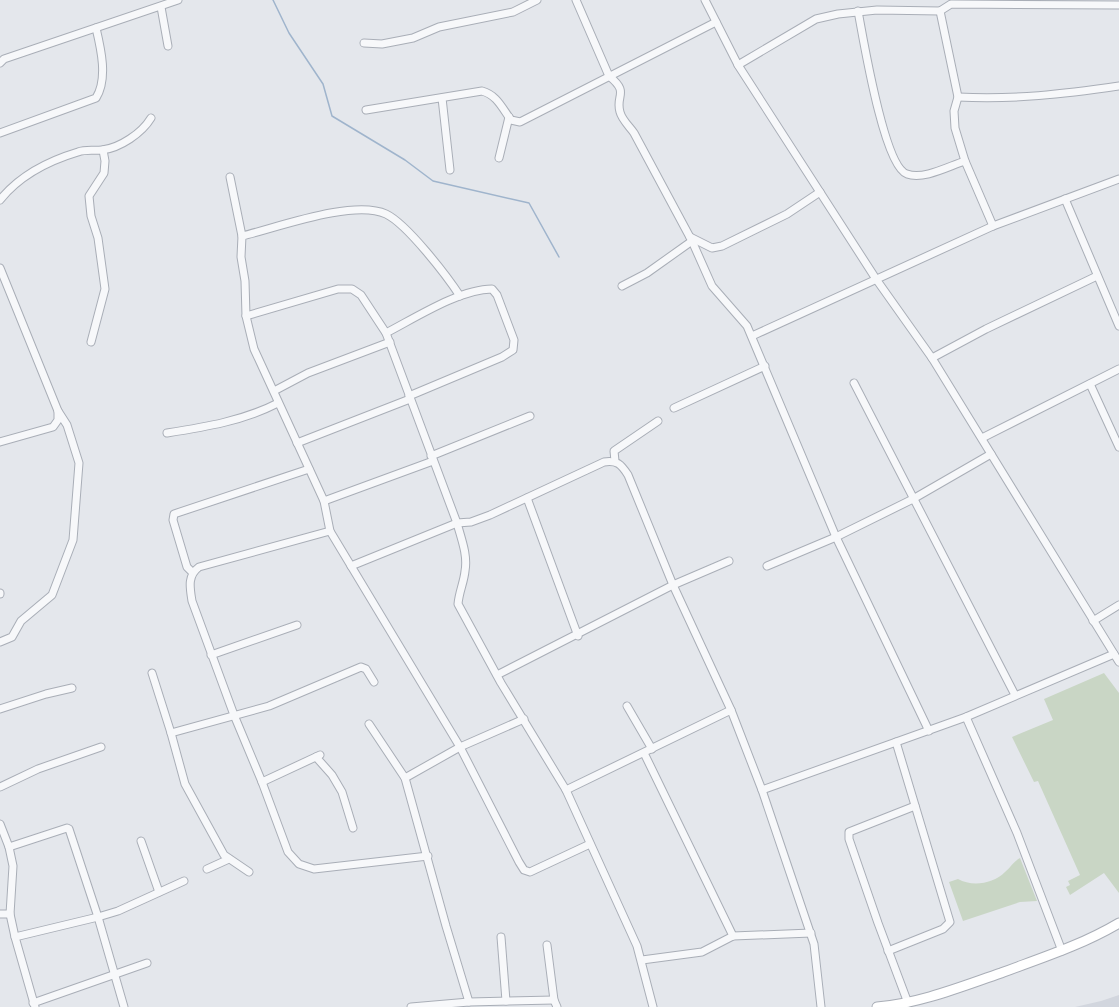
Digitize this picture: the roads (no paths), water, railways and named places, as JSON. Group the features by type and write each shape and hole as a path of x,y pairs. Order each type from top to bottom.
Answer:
{"street":[{"path":"0,63 4,59 178,0"},
{"path":"364,43 382,44 413,38 440,27 513,12 537,0"},
{"path":"576,0 609,76 619,85 622,93 619,108 622,117 634,133 691,239 712,286 743,321 752,336 836,537 928,731"},
{"path":"705,0 738,65 876,279 932,358 1119,662"},
{"path":"1105,5 1113,0"},
{"path":"738,65 816,19 858,11 940,11 951,2 1119,5"},
{"path":"161,7 168,46"},
{"path":"858,11 873,92 889,148 898,168 906,174 921,175 965,161"},
{"path":"940,11 958,96 954,111 955,128 965,161 993,226"},
{"path":"366,110 482,91 490,93 509,117 515,122 520,122 716,22"},
{"path":"0,134 96,98 102,71 96,28"},
{"path":"958,96 1001,99 1119,86"},
{"path":"442,98 450,170"},
{"path":"499,159 509,117"},
{"path":"0,200 10,187 26,174 81,151 103,150 138,133 152,118"},
{"path":"91,342 105,289 89,196 104,174 103,150"},
{"path":"230,177 242,236 241,257 245,281 246,316 254,349 324,501 330,531 460,747 524,870 530,872 590,844"},
{"path":"752,336 993,226 1119,179"},
{"path":"691,239 716,249 787,214 820,192"},
{"path":"1065,199 1119,326"},
{"path":"242,236 349,211 386,214 407,231 449,279 460,296"},
{"path":"622,286 646,273 691,239"},
{"path":"0,268 58,411 67,425 79,463 73,540 52,595 21,621 12,637 0,642"},
{"path":"932,358 986,329 1097,276"},
{"path":"246,316 338,289 352,289 361,295 386,333 457,522 466,562 458,604 497,675 566,790 638,946 652,1007"},
{"path":"297,443 409,398 502,357 513,350 514,340 497,295 492,289 481,289 460,296 386,333"},
{"path":"274,391 308,373 390,342"},
{"path":"674,408 765,366"},
{"path":"982,438 1119,369"},
{"path":"854,383 1015,695"},
{"path":"1090,384 1119,447"},
{"path":"167,434 219,424 260,412 278,403"},
{"path":"0,442 53,427 58,420 58,411"},
{"path":"324,501 530,416"},
{"path":"658,421 614,451 615,460 628,475 673,585 731,710 762,790 811,933 821,1007"},
{"path":"767,566 836,537 913,499 991,454"},
{"path":"351,566 457,522 471,522 604,462 615,460"},
{"path":"192,572 185,561 173,520 174,514 309,469"},
{"path":"527,498 578,636"},
{"path":"330,531 199,567 192,572 190,581 192,601 288,852 299,864 314,869 428,855"},
{"path":"497,675 578,636 673,585 729,561"},
{"path":"1093,621 1119,605"},
{"path":"211,655 297,625"},
{"path":"762,790 966,717 1114,654"},
{"path":"171,733 269,706 361,667 366,669 374,682"},
{"path":"152,673 185,784 221,851 228,859 249,872"},
{"path":"0,709 72,688"},
{"path":"627,706 652,749"},
{"path":"566,790 731,710"},
{"path":"966,717 1017,833 1062,951"},
{"path":"405,778 460,747 524,719"},
{"path":"369,724 405,778 469,1002"},
{"path":"888,951 943,929 950,922 896,742"},
{"path":"0,787 38,769 100,747"},
{"path":"644,753 733,936"},
{"path":"262,782 318,756 342,792 353,828"},
{"path":"908,1003 849,838 849,832 915,806"},
{"path":"0,824 13,866 10,914 34,1005 147,963"},
{"path":"9,847 69,829 124,1007"},
{"path":"141,841 159,892"},
{"path":"207,869 228,859"},
{"path":"15,937 98,917 184,881"},
{"path":"0,914 10,914"},
{"path":"877,1007 908,1003 938,995 1090,940 1119,923"},
{"path":"642,960 702,952 733,936 811,933"},
{"path":"501,937 506,1001"},
{"path":"411,1007 469,1002 555,1003 548,945"}],"waterway":[{"path":"273,0 289,33 323,84 332,116 405,160 433,181 529,203 559,257"}]}
